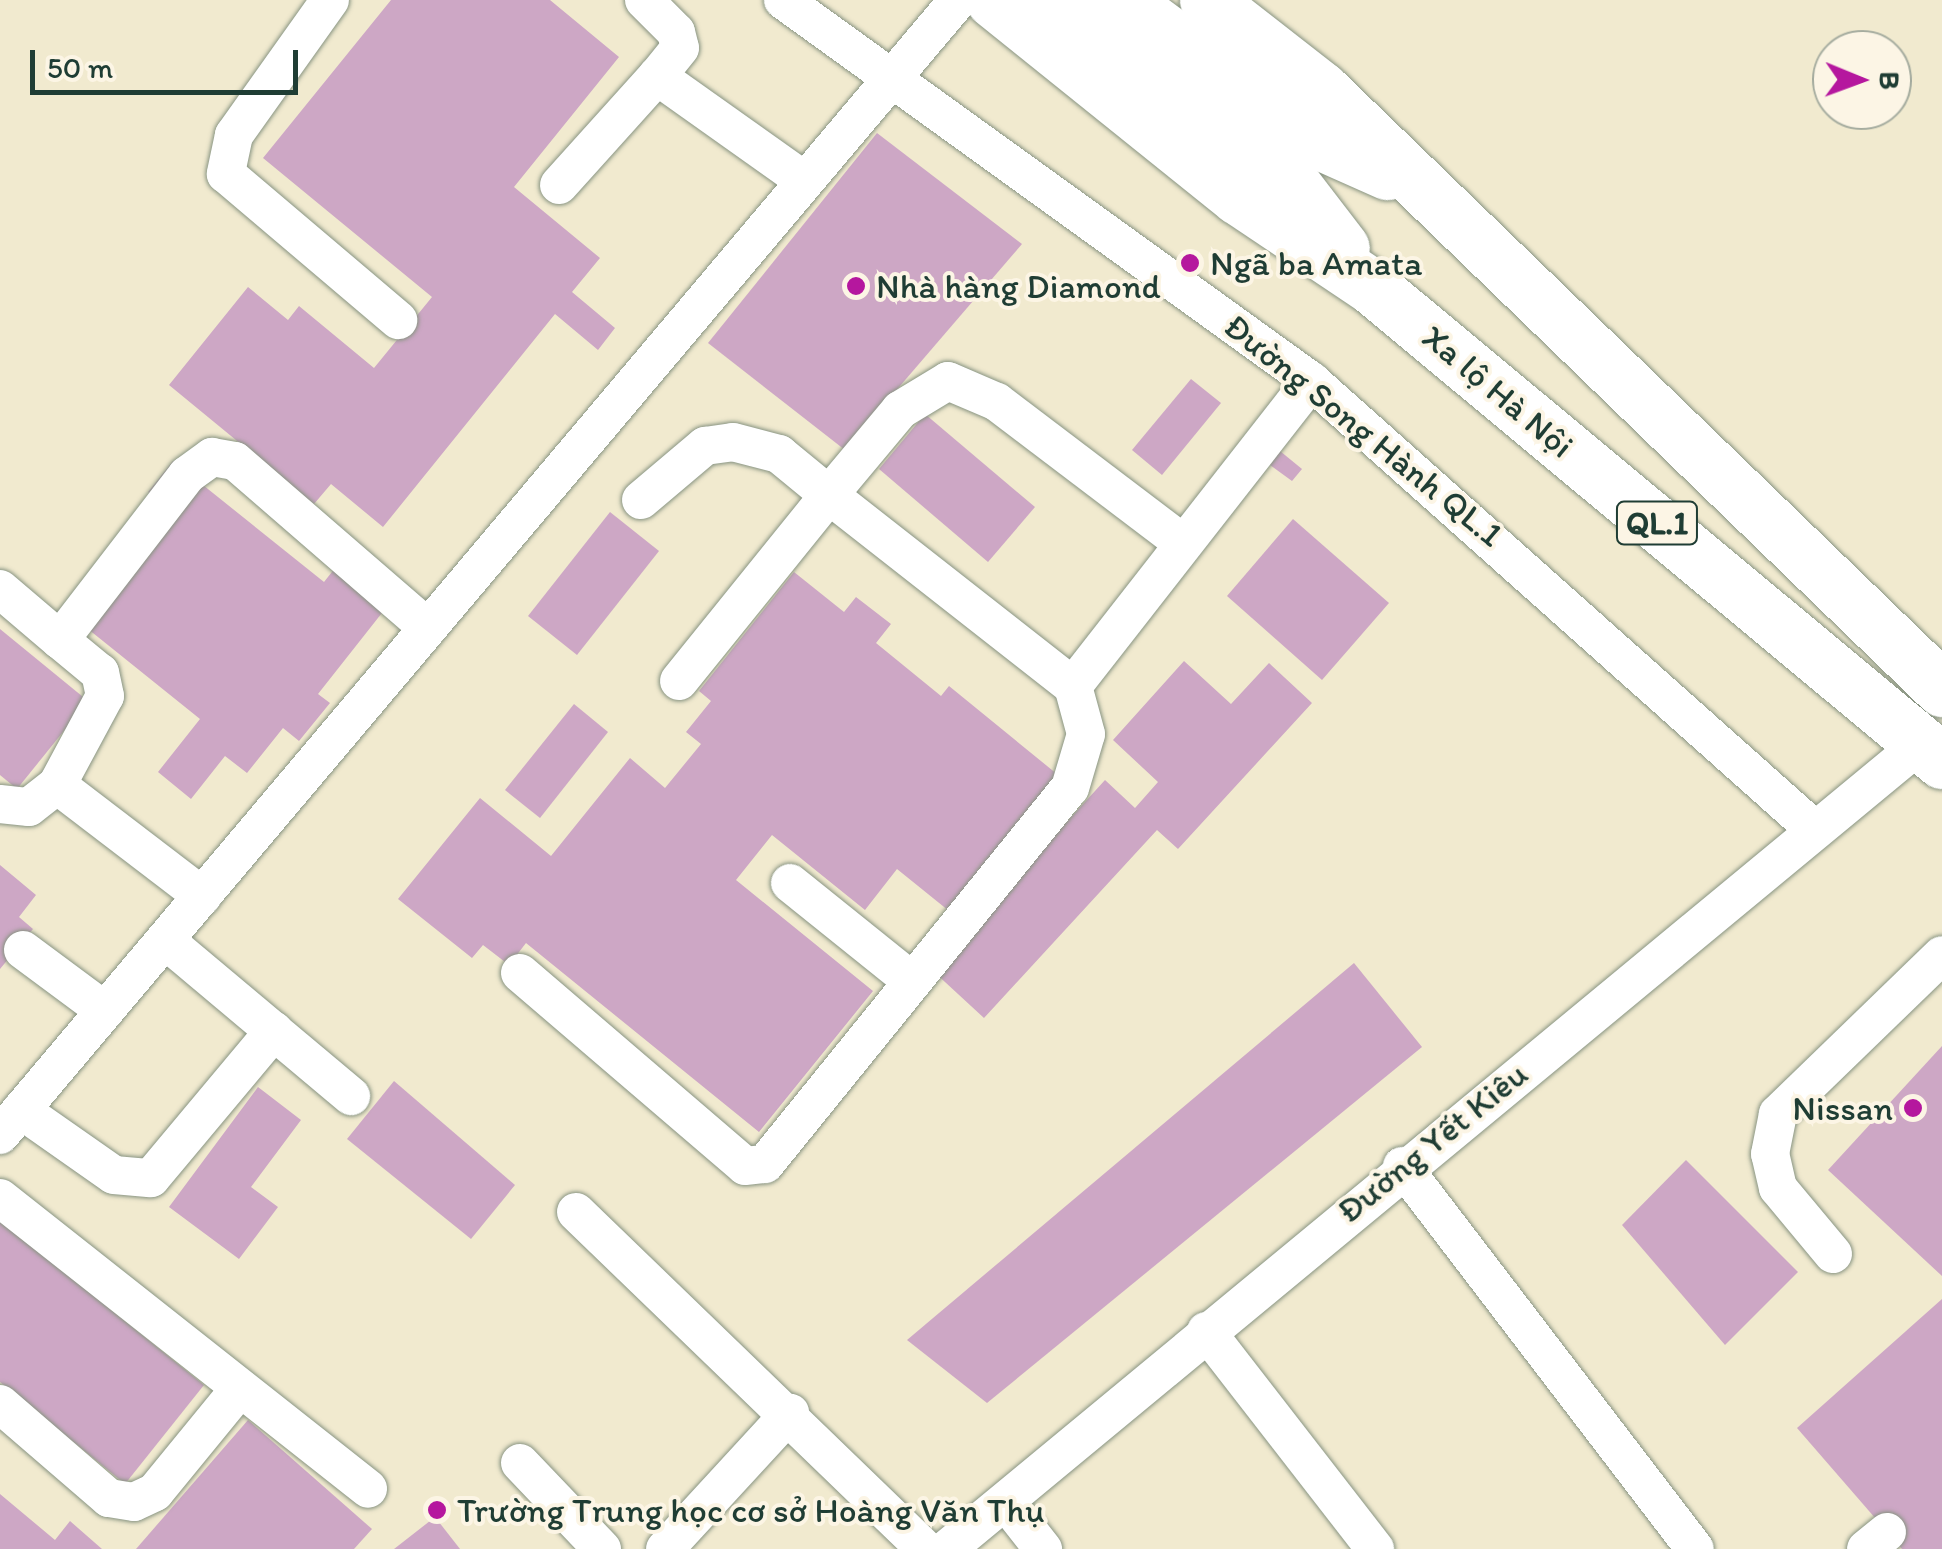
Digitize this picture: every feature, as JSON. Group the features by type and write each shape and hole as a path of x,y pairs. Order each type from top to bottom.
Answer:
{"highway":[{"name":"Xa lộ Hà Nội","path":"993,0 1238,196 1371,286 1933,752"},
{"name":"QL.1","path":"1056,0 1292,151 1410,182"},
{"name":"QL.1","path":"1122,0 1292,151 1371,286"},
{"name":"QL.1","path":"1207,0 1321,89 1410,182 1942,689"}],"street":[{"path":"330,0 234,135 226,174 398,320"},
{"path":"559,185 680,48 644,0"},
{"name":"Đường Song Hành QL.1","path":"783,0 894,76 1310,381 1815,830"},
{"path":"274,1031 150,1178 114,1175 11,1123 958,0"},
{"path":"656,76 806,181"},
{"path":"678,680 900,410 948,381 997,402 1183,543"},
{"path":"1072,686 1310,381"},
{"path":"520,973 746,1166 764,1164 1070,788 1086,734 1072,686 779,454 733,442 705,446 642,500"},
{"path":"60,640 186,475 212,457 235,460 428,628"},
{"path":"0,588 100,673 105,696 56,785 30,807 0,804"},
{"name":"Đường Yết Kiêu","path":"947,1549 1402,1166 1815,830 1933,752"},
{"path":"56,785 202,896"},
{"path":"790,883 912,982"},
{"path":"166,940 351,1096"},
{"path":"23,950 105,1011"},
{"path":"1833,1254 1778,1188 1770,1154 1778,1114 1942,955"},
{"path":"1402,1166 1695,1549"},
{"path":"0,1198 368,1489"},
{"path":"576,1212 790,1413 925,1549"},
{"path":"1206,1331 1374,1549"},
{"path":"0,1404 110,1498 134,1502 155,1492 240,1388"},
{"path":"665,1549 790,1413"},
{"path":"520,1463 602,1549"},
{"path":"1006,1502 1042,1549"}],"building":[{"path":"391,0 550,0 619,57 514,187 600,258 572,292 615,328 598,350 555,314 383,527 331,484 314,504 169,385 248,287 288,320 299,306 374,368 432,297 263,158"},
{"name":"Nhà hàng Diamond","path":"877,133 1022,244 845,450 708,343"},
{"path":"1191,379 1221,403 1162,475 1132,450"},
{"path":"925,414 1035,507 988,562 879,469"},
{"path":"1280,451 1302,469 1292,481 1270,465"},
{"path":"173,461 324,582 339,563 389,604 318,694 330,703 299,741 283,728 247,773 225,756 191,799 158,772 200,719 88,629 178,516 148,492"},
{"path":"610,512 659,551 577,655 528,616"},
{"path":"1293,519 1389,603 1322,680 1227,596"},
{"path":"794,572 844,612 856,597 891,624 876,643 941,696 949,686 1063,779 954,915 897,869 865,910 772,835 736,880 873,991 759,1132 526,943 509,965 483,945 472,958 398,899 480,798 551,856 630,758 665,788 701,744 686,732 711,701 699,691"},
{"path":"0,629 88,701 17,789 0,775"},
{"path":"1184,661 1231,704 1269,663 1312,703 1178,849 1157,830 984,1018 932,970 1105,780 1135,808 1158,782 1113,740"},
{"path":"574,704 608,732 540,818 505,790"},
{"path":"0,865 36,895 19,917 33,929 0,969"},
{"path":"1354,963 1422,1047 987,1403 907,1340"},
{"name":"Nissan","path":"1942,1046 1942,1276 1828,1170"},
{"path":"394,1081 515,1185 471,1239 347,1139"},
{"path":"258,1087 301,1120 251,1187 278,1207 239,1259 169,1207"},
{"path":"1686,1160 1798,1272 1725,1345 1622,1225"},
{"path":"0,1220 204,1385 125,1484 0,1382"},
{"path":"1942,1299 1942,1549 1902,1549 1797,1428"},
{"path":"248,1420 372,1529 354,1549 136,1549"},
{"path":"0,1494 55,1540 70,1521 102,1549 0,1549"},
{"path":"435,1517 460,1549 394,1549"}],"place":[{"name":"Ngã ba Amata","path":"1190,263"},
{"name":"Nhà hàng Diamond","path":"856,286"},
{"name":"Nissan","path":"1913,1108"},
{"name":"Trường Trung học cơ sở Hoàng Văn Thụ","path":"437,1510"}]}
